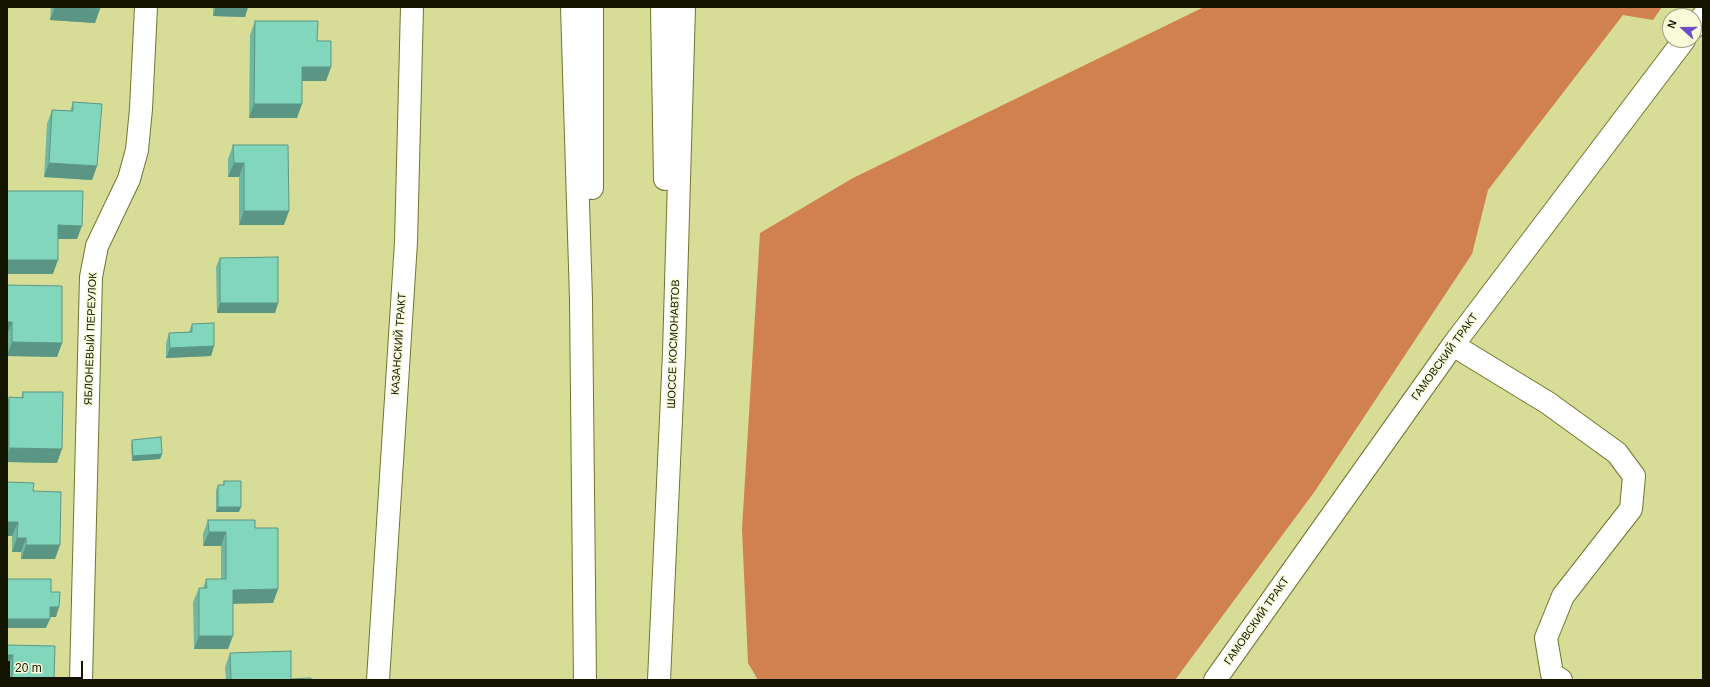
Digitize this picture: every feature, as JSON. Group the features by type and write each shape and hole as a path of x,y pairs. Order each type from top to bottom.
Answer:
{"street":[{"name":"ЯБЛОНЕВЫЙ ПЕРЕУЛОК","path":"81,680 91,277 97,246 129,179 136,150 146,7"},
{"name":"КАЗАНСКИЙ ТРАКТ","path":"378,680 406,242 412,7"},
{"path":"572,7 581,300 585,680"},
{"path":"581,300 592,260 592,7"},
{"path":"662,7 665,179 677,256"},
{"name":"ШОССЕ КОСМОНАВТОВ","path":"659,680 674,353 684,7"},
{"name":"ГАМОВСКИЙ ТРАКТ","path":"1215,680 1452,345 1678,48"},
{"path":"1452,345 1548,403 1617,453 1634,476 1631,509 1563,596 1546,638 1552,674 1561,680"}],"shaded area":[{"path":"1204,7 1662,7 1653,20 1623,15 1488,190 1472,254 1315,491 1175,680 758,680 748,663 742,529 760,233 853,178"}],"building":[{"path":"74,7 100,7 100,9"},
{"path":"255,21 318,21 317,41 331,41 331,67 302,67 302,104 254,104"},
{"path":"73,102 102,104 97,166 49,163 52,110 73,111"},
{"path":"233,145 288,145 289,211 244,211 244,163 234,163"},
{"path":"7,191 83,191 82,226 58,225 58,260 7,260"},
{"path":"278,257 278,303 220,303 220,258"},
{"path":"7,285 62,286 62,343 12,342 12,322 7,322"},
{"path":"214,323 214,346 170,348 169,333 192,332 192,324"},
{"path":"23,392 63,392 62,449 9,448 9,397 23,398"},
{"path":"161,437 162,454 133,456 132,440"},
{"path":"224,481 241,481 241,507 218,507 218,485 224,485"},
{"path":"7,482 34,483 33,491 61,492 60,545 26,545 26,538 17,538 18,522 7,522"},
{"path":"208,520 255,520 255,528 278,528 278,589 233,590 233,636 199,636 199,588 207,588 206,579 226,579 226,532 209,532"},
{"path":"7,579 51,579 51,592 60,592 59,607 50,607 50,619 7,619"},
{"path":"7,645 55,646 54,680 12,680 13,655 7,655"},
{"path":"291,651 291,679 311,678 311,680 231,680 230,653"}]}
